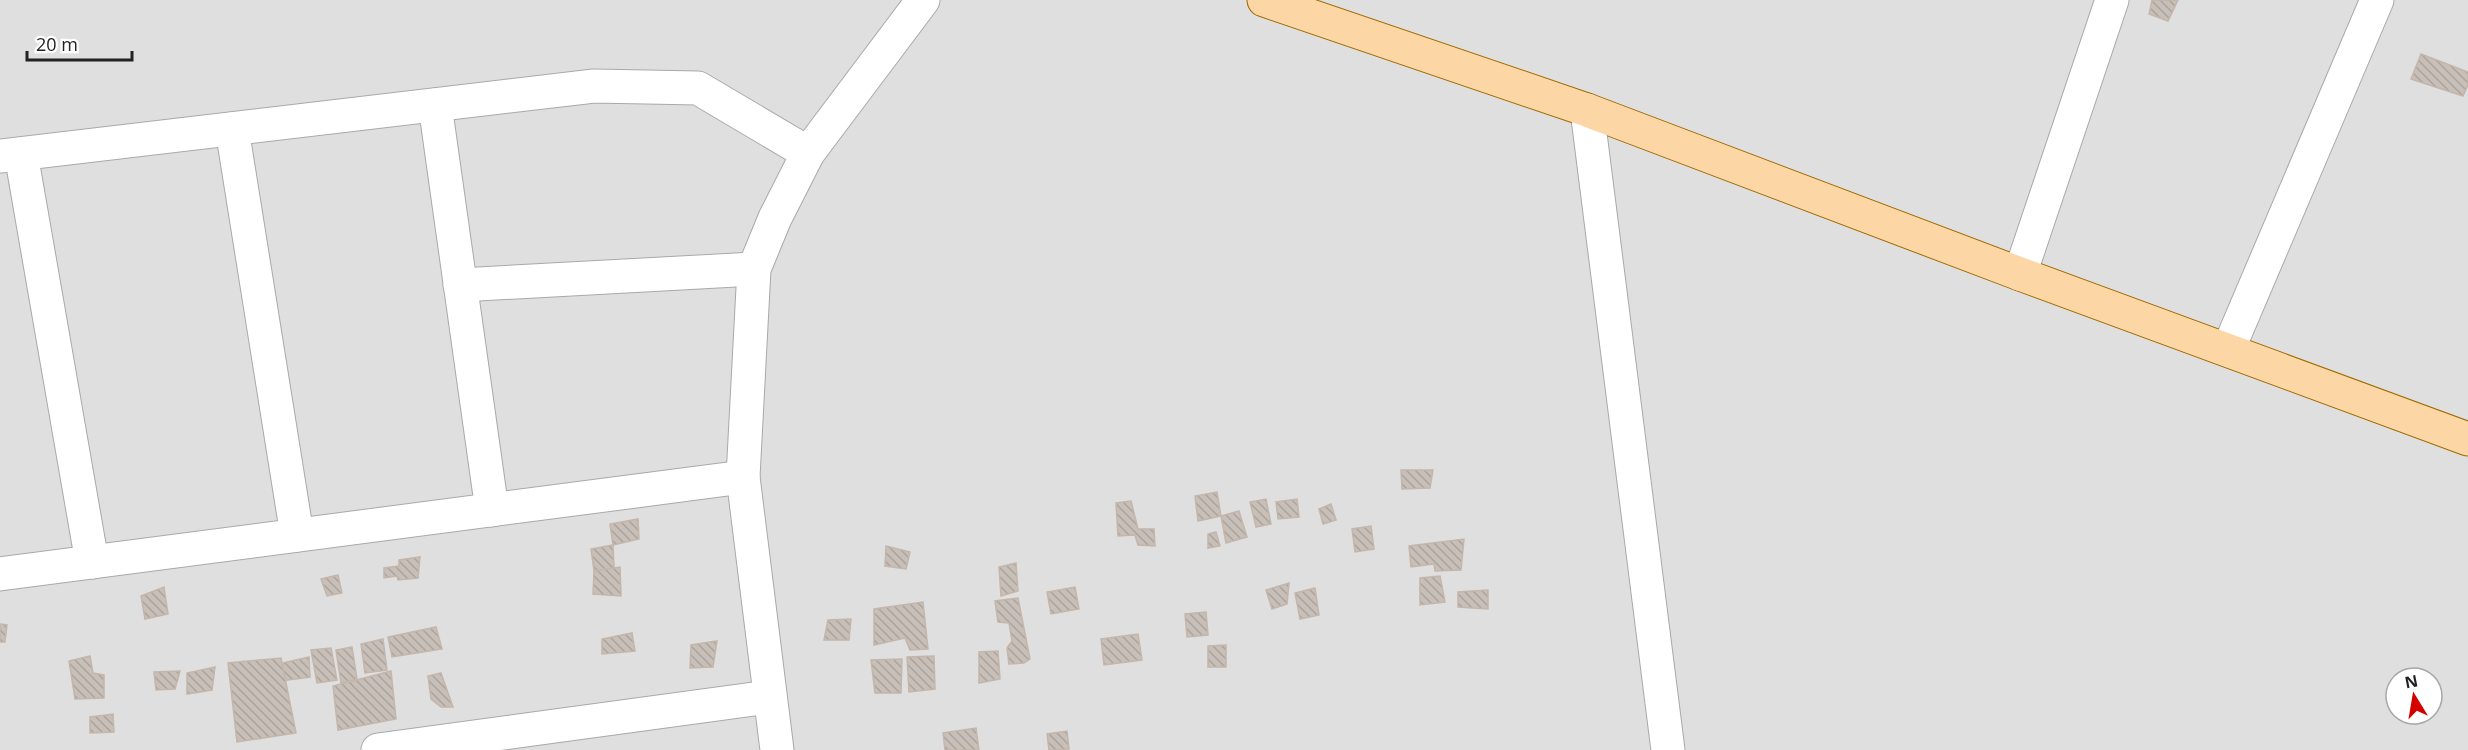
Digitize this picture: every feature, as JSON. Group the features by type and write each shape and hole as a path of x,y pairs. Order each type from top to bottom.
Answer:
{"main road":[{"path":"1264,0 1587,110 2020,274 2468,439"}],"street":[{"path":"777,750 743,477 754,269 775,218 808,153 923,0"},
{"path":"2020,274 2112,0"},
{"path":"2228,350 2377,0"},
{"path":"92,562 10,155 594,86 698,88 808,153"},
{"path":"435,105 492,510"},
{"path":"1587,110 1668,750"},
{"path":"232,129 297,535"},
{"path":"460,285 754,269"},
{"path":"0,574 743,477"},
{"path":"378,750 769,698"}],"shaded area":[{"path":"0,0 2468,0 2468,750 0,750"}],"building":[{"path":"2152,0 2178,0 2168,21 2149,14"},
{"path":"2421,54 2468,72 2468,85 2463,96 2411,79"},
{"path":"1401,470 1433,470 1430,488 1402,489"},
{"path":"1217,492 1221,516 1198,521 1195,496"},
{"path":"1266,499 1271,524 1256,527 1250,502"},
{"path":"1297,499 1299,517 1278,519 1276,502"},
{"path":"1131,501 1138,529 1154,529 1155,546 1138,545 1135,535 1118,536 1116,503"},
{"path":"1331,504 1336,520 1323,524 1319,509"},
{"path":"1239,511 1247,537 1226,543 1221,516"},
{"path":"638,519 639,539 613,545 610,524"},
{"path":"1371,526 1374,549 1355,552 1352,529"},
{"path":"1216,532 1220,546 1208,548 1208,534"},
{"path":"1464,539 1461,570 1435,571 1434,564 1411,567 1409,546"},
{"path":"613,545 614,568 594,571 591,549"},
{"path":"886,546 910,552 906,569 885,566"},
{"path":"420,557 418,578 398,580 397,576 384,578 384,568 399,566 399,560"},
{"path":"1016,563 1018,591 1001,596 999,567"},
{"path":"620,567 621,596 593,594 594,571"},
{"path":"338,575 342,593 327,596 321,579"},
{"path":"1440,576 1445,602 1420,605 1420,578"},
{"path":"1289,583 1287,604 1272,609 1266,590"},
{"path":"164,587 168,614 145,619 141,596"},
{"path":"1075,587 1079,609 1051,614 1047,592"},
{"path":"1315,588 1319,615 1300,619 1295,593"},
{"path":"1488,590 1488,609 1458,607 1458,592"},
{"path":"1018,598 1030,659 1024,663 1009,664 1007,648 1012,641 1009,623 998,622 995,601"},
{"path":"923,602 928,649 910,650 905,638 874,645 874,609"},
{"path":"1206,612 1208,635 1187,637 1185,614"},
{"path":"851,619 849,640 824,640 828,620"},
{"path":"0,624 7,625 5,642 0,642"},
{"path":"436,627 442,649 392,657 388,637"},
{"path":"632,633 635,651 602,654 602,639"},
{"path":"1138,634 1142,660 1104,665 1101,639"},
{"path":"383,639 387,670 365,673 361,644"},
{"path":"717,641 713,667 690,668 691,645"},
{"path":"1226,645 1226,667 1208,667 1208,646"},
{"path":"352,647 357,679 341,683 336,650"},
{"path":"331,648 337,680 317,683 311,650"},
{"path":"998,651 1000,679 979,683 979,652"},
{"path":"90,656 93,673 104,675 104,698 75,699 69,661"},
{"path":"934,656 935,689 909,692 907,657"},
{"path":"309,657 310,677 281,681 278,664"},
{"path":"281,658 296,733 237,742 228,663"},
{"path":"902,659 901,693 875,693 871,660"},
{"path":"215,667 212,690 187,694 187,673"},
{"path":"180,671 175,689 156,690 154,672"},
{"path":"391,671 396,719 338,730 333,686"},
{"path":"441,673 453,707 441,707 431,699 428,676"},
{"path":"113,714 114,732 90,733 90,717"},
{"path":"976,728 979,750 945,750 943,733"},
{"path":"1067,731 1069,749 1049,750 1047,734"}]}
